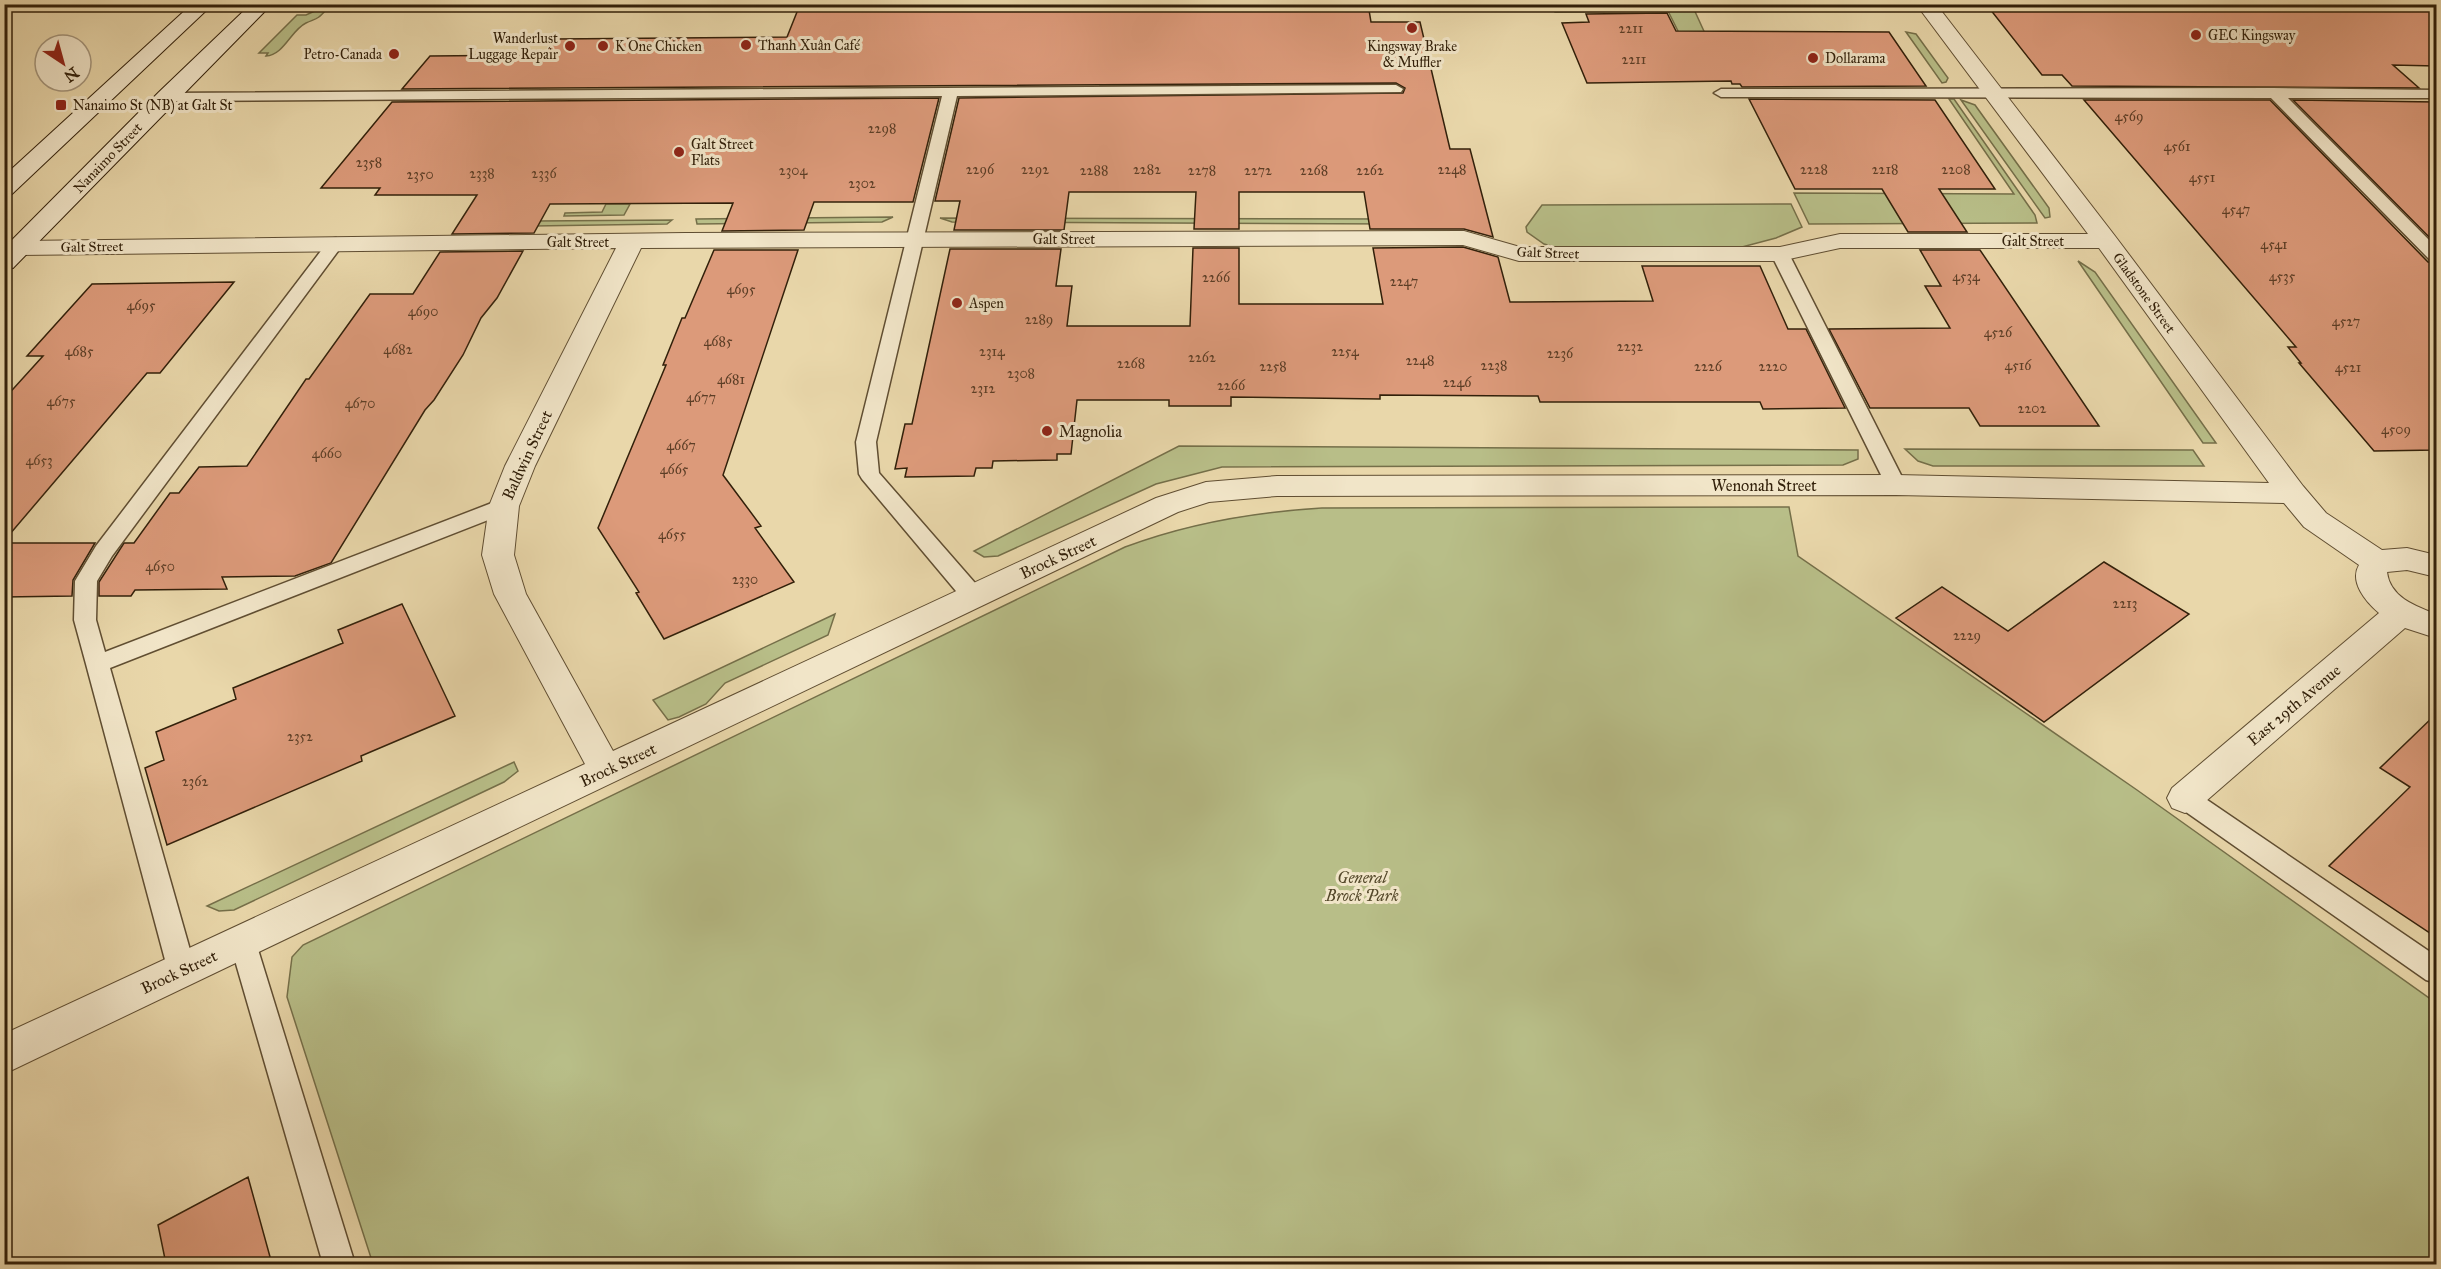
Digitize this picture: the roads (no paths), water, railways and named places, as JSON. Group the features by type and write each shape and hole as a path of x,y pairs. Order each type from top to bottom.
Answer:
{"street":[{"path":"4,189 204,4"},
{"name":"Nanaimo Street","path":"12,256 167,97 263,4"},
{"name":"Gladstone Street","path":"1925,4 2106,241 2292,493 2315,520 2379,562"},
{"name":"Galt Street","path":"12,256 336,243 1464,238 1519,254 1780,254 1819,243 1840,241 2106,241"},
{"name":"Baldwin Street","path":"606,770 510,594 498,555 504,507 520,466 632,241"},
{"name":"Wenonah Street","path":"1236,488 1277,486 1896,485 2292,493"},
{"name":"Brock Street","path":"4,1055 1167,505 1206,492 1236,488"},
{"path":"2436,566 2402,558 2389,559 2379,562 2373,570 2371,579 2376,590 2387,602 2402,612 2436,626"},
{"name":"East 29th Avenue","path":"2185,798 2402,612"}],"lane":[{"path":"167,97 1395,89"},
{"path":"2273,92 2436,256"},
{"path":"950,93 866,442 869,474 975,597"},
{"path":"1721,93 2436,94"},
{"path":"182,971 85,620 86,581 104,551 336,243"},
{"path":"1780,254 1896,485"},
{"path":"97,664 504,507"},
{"path":"2185,798 2436,971"},
{"path":"243,943 339,1264"}],"place":[{"name":"Kingsway Brake & Muffler","path":"1412,28"},
{"name":"GEC Kingsway","path":"2196,35"},
{"name":"Thanh Xuân Café","path":"746,45"},
{"name":"Wanderlust Luggage Repair","path":"570,46"},
{"name":"K One Chicken","path":"603,46"},
{"name":"Petro-Canada","path":"394,54"},
{"name":"Dollarama","path":"1813,58"},
{"name":"Nanaimo St (NB) at Galt St","path":"61,105"},
{"name":"Galt Street Flats","path":"679,152"},
{"name":"Aspen","path":"957,303"},
{"name":"Magnolia","path":"1047,431"}],"park label":[{"name":"General Brock Park","path":"1362,886"}]}
